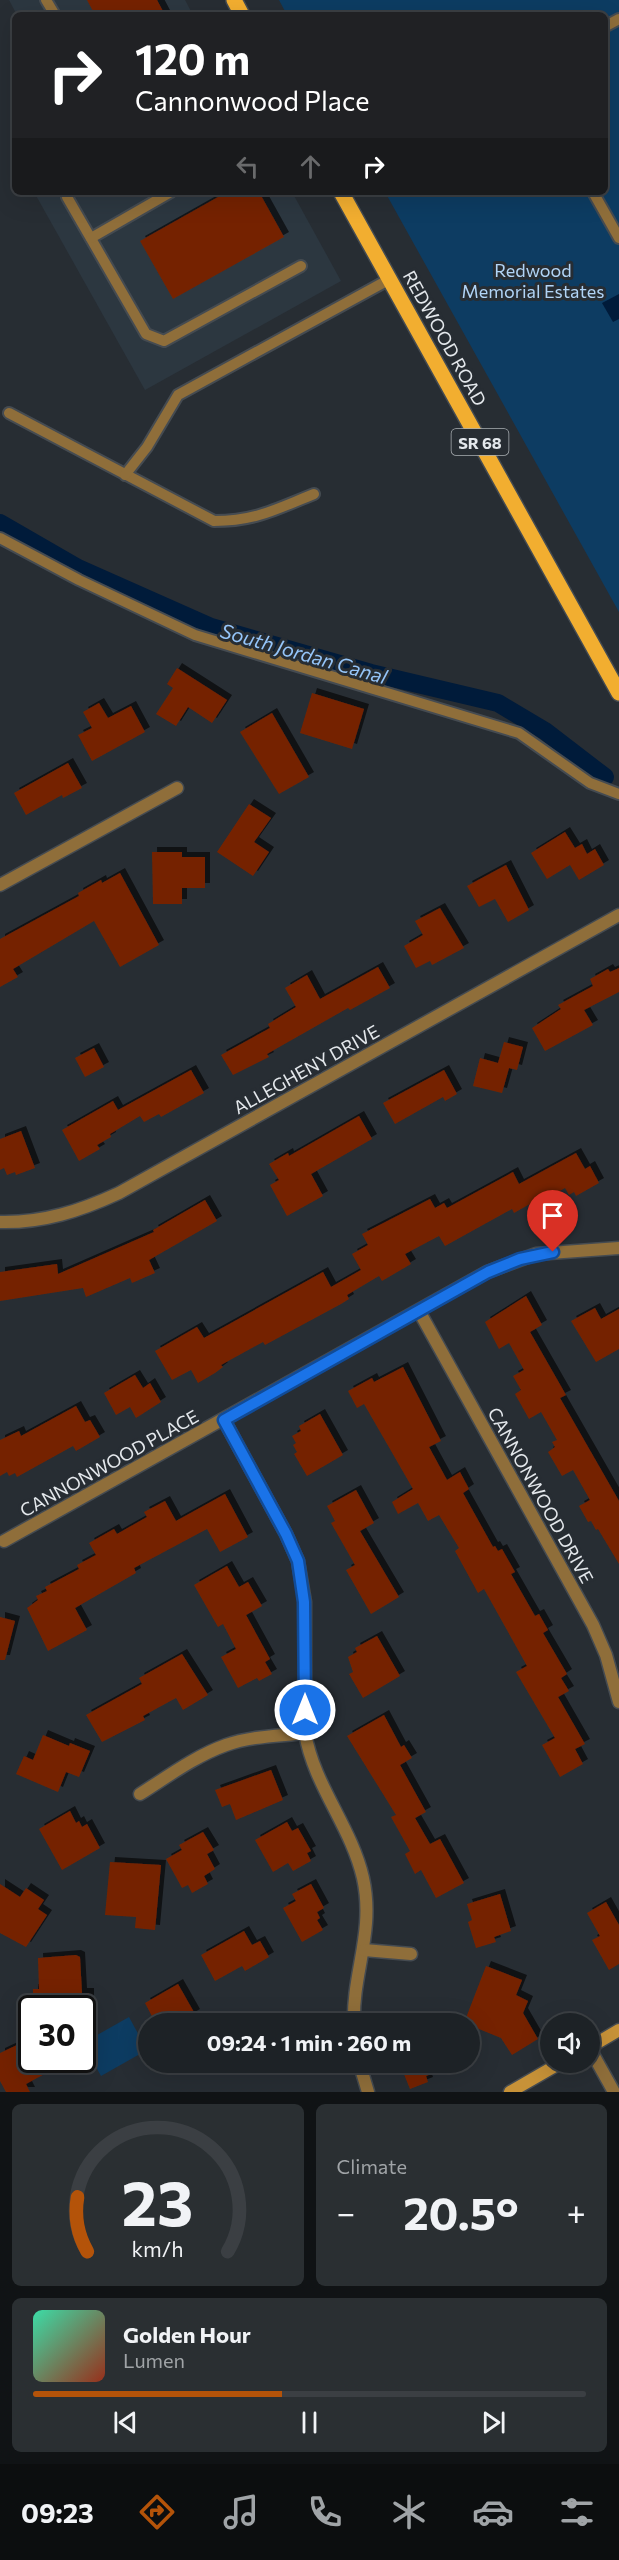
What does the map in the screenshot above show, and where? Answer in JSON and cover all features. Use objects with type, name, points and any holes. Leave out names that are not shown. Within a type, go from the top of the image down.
[{"type":"main road","name":"REDWOOD ROAD","points":[[343,195],[619,693]]},
{"type":"street","points":[[0,885],[177,788]]},
{"type":"street","name":"ALLEGHENY DRIVE","points":[[0,1222],[52,1218],[84,1209],[119,1193],[619,915]]},
{"type":"street","name":"CANNONWOOD PLACE","points":[[4,1541],[488,1272],[520,1259],[553,1252],[619,1248]]},
{"type":"street","name":"CANNONWOOD DRIVE","points":[[419,1311],[597,1633],[606,1654],[619,1702]]},
{"type":"street","points":[[224,1420],[286,1534],[298,1561],[304,1602],[305,1733],[314,1768],[348,1835],[363,1878],[367,1921],[354,2013]]},
{"type":"street","points":[[140,1794],[196,1758],[226,1745],[258,1738],[305,1733]]},
{"type":"street","points":[[364,1950],[411,1954]]},
{"type":"street","points":[[600,2042],[619,2030]]},
{"type":"street","points":[[600,2066],[614,2092]]},
{"type":"street","points":[[363,2073],[369,2092]]},
{"type":"street","points":[[510,2092],[543,2073]]},
{"type":"lane","points":[[68,195],[146,334],[164,341],[301,266]]},
{"type":"lane","points":[[91,238],[166,195]]},
{"type":"lane","points":[[595,195],[618,234]]},
{"type":"lane","points":[[125,475],[147,447],[178,395],[390,279]]},
{"type":"lane","points":[[9,413],[214,521],[241,521],[257,517],[314,494]]},
{"type":"lane","points":[[0,538],[79,580],[195,635],[519,733],[590,783],[619,794]]},
{"type":"shaded area","points":[[9,0],[185,0],[191,12],[15,12]]},
{"type":"shaded area","points":[[36,195],[294,195],[341,281],[145,390]]},
{"type":"shaded area","points":[[619,294],[619,319],[613,322],[602,303]]},
{"type":"green space","name":"Redwood Memorial Estates","points":[[279,0],[619,0],[619,612],[387,195],[608,195],[608,12],[285,12]]},
{"type":"green space","points":[[129,2017],[138,2034],[138,2055],[101,2076],[96,2067],[96,2036]]},
{"type":"building","points":[[87,0],[157,0],[163,12],[93,12]]},
{"type":"building","points":[[222,195],[261,195],[284,237],[173,299],[140,241]]},
{"type":"building","points":[[177,668],[227,700],[212,723],[188,707],[176,726],[156,714],[173,688],[167,684]]},
{"type":"building","points":[[312,693],[364,709],[352,749],[300,733]]},
{"type":"building","points":[[99,703],[108,718],[131,706],[145,732],[92,761],[78,735],[92,728],[83,712]]},
{"type":"building","points":[[272,713],[309,777],[279,794],[240,732]]},
{"type":"building","points":[[68,763],[82,788],[63,798],[62,795],[26,815],[14,793]]},
{"type":"building","points":[[249,804],[271,818],[254,842],[269,852],[253,876],[217,852]]},
{"type":"building","points":[[565,832],[575,848],[582,844],[587,854],[595,849],[604,865],[579,880],[570,865],[547,879],[531,853]]},
{"type":"building","points":[[152,852],[182,852],[182,857],[205,857],[205,888],[182,888],[182,904],[153,904]]},
{"type":"building","points":[[506,865],[529,910],[508,922],[495,899],[479,907],[467,886]]},
{"type":"building","points":[[120,873],[159,945],[120,967],[94,921],[13,969],[18,977],[0,987],[0,939],[79,896],[78,893],[101,880],[102,883]]},
{"type":"building","points":[[440,908],[464,948],[432,965],[430,961],[416,968],[404,946],[423,935],[415,921]]},
{"type":"building","points":[[378,967],[390,988],[350,1010],[348,1008],[267,1054],[269,1057],[233,1075],[221,1055],[270,1028],[268,1024],[296,1007],[285,988],[307,975],[320,999]]},
{"type":"building","points":[[619,968],[619,992],[584,1010],[593,1025],[545,1051],[532,1028],[561,1009],[558,1005],[593,986],[590,979],[608,969],[610,972]]},
{"type":"building","points":[[504,1042],[523,1047],[517,1070],[509,1068],[502,1093],[473,1086],[480,1058],[498,1063]]},
{"type":"building","points":[[94,1048],[104,1067],[85,1077],[75,1058]]},
{"type":"building","points":[[191,1070],[204,1093],[161,1117],[159,1114],[144,1122],[140,1116],[110,1134],[111,1137],[97,1145],[100,1149],[79,1161],[62,1130],[113,1101],[118,1110]]},
{"type":"building","points":[[444,1070],[457,1094],[445,1101],[443,1097],[395,1124],[383,1103]]},
{"type":"building","points":[[359,1116],[372,1139],[311,1174],[323,1196],[287,1216],[270,1185],[279,1180],[269,1164],[288,1153],[289,1156]]},
{"type":"building","points":[[21,1131],[35,1168],[16,1175],[15,1172],[7,1175],[4,1168],[0,1170],[0,1139]]},
{"type":"building","points":[[576,1153],[585,1169],[590,1166],[599,1183],[576,1196],[574,1192],[569,1195],[565,1188],[555,1194],[553,1191],[514,1213],[512,1209],[445,1246],[439,1236],[405,1254],[411,1264],[382,1281],[379,1276],[347,1295],[349,1299],[341,1304],[265,1345],[263,1342],[221,1365],[223,1367],[198,1383],[191,1370],[172,1380],[155,1351],[197,1327],[204,1338],[323,1272],[331,1287],[361,1270],[352,1254],[368,1245],[362,1234],[430,1199],[435,1208],[444,1203],[447,1208],[513,1172],[519,1184]]},
{"type":"building","points":[[205,1200],[217,1221],[149,1260],[155,1273],[132,1283],[130,1278],[86,1297],[83,1288],[0,1301],[0,1272],[57,1264],[58,1274],[154,1232],[153,1230]]},
{"type":"building","points":[[526,1296],[542,1325],[530,1332],[566,1395],[560,1398],[619,1501],[619,1564],[598,1529],[596,1530],[591,1521],[588,1522],[579,1506],[590,1500],[573,1470],[562,1476],[548,1452],[555,1447],[552,1442],[557,1440],[541,1412],[529,1419],[515,1394],[521,1390],[513,1376],[524,1370],[509,1343],[499,1349],[485,1322]]},
{"type":"building","points":[[595,1308],[601,1319],[619,1309],[619,1349],[596,1362],[571,1321]]},
{"type":"building","points":[[403,1367],[441,1441],[429,1447],[447,1480],[460,1472],[469,1489],[463,1493],[493,1547],[495,1546],[498,1551],[502,1549],[515,1572],[511,1574],[535,1616],[539,1614],[548,1630],[543,1633],[567,1674],[561,1678],[569,1691],[558,1697],[585,1744],[575,1749],[583,1764],[560,1777],[542,1745],[555,1738],[516,1672],[527,1666],[484,1589],[478,1593],[455,1551],[459,1548],[439,1515],[428,1521],[418,1503],[398,1514],[392,1502],[413,1489],[364,1404],[357,1408],[348,1391],[372,1378],[374,1382]]},
{"type":"building","points":[[135,1375],[143,1388],[150,1383],[161,1402],[136,1418],[130,1407],[116,1415],[104,1393]]},
{"type":"building","points":[[76,1406],[85,1422],[90,1420],[100,1437],[76,1451],[73,1446],[17,1477],[15,1473],[9,1476],[7,1472],[0,1476],[0,1440],[19,1431],[21,1436]]},
{"type":"building","points":[[320,1414],[343,1455],[307,1476],[294,1454],[297,1452],[293,1445],[296,1443],[292,1436],[301,1431],[299,1426]]},
{"type":"building","points":[[356,1490],[374,1523],[360,1531],[399,1597],[371,1614],[346,1570],[355,1565],[331,1523],[335,1521],[327,1506]]},
{"type":"building","points":[[225,1494],[248,1537],[220,1552],[207,1529],[134,1568],[136,1573],[75,1608],[87,1630],[48,1651],[27,1608],[38,1600],[36,1596],[47,1591],[45,1587],[79,1569],[77,1565],[96,1555],[89,1543],[114,1529],[117,1534],[147,1517],[144,1512],[165,1501],[176,1521]]},
{"type":"building","points":[[227,1566],[239,1587],[248,1582],[262,1606],[246,1615],[270,1659],[265,1662],[272,1674],[259,1681],[257,1678],[238,1688],[221,1657],[236,1649],[223,1624],[218,1627],[194,1585]]},
{"type":"building","points":[[0,1617],[15,1621],[5,1660],[0,1660]]},
{"type":"building","points":[[377,1636],[400,1676],[363,1698],[349,1674],[353,1672],[348,1657],[357,1652],[355,1648]]},
{"type":"building","points":[[182,1654],[208,1695],[183,1710],[176,1698],[143,1716],[145,1720],[102,1742],[86,1715],[142,1684],[139,1678]]},
{"type":"building","points":[[384,1715],[401,1747],[404,1745],[412,1758],[400,1765],[426,1812],[415,1818],[430,1844],[440,1839],[464,1883],[436,1898],[421,1870],[415,1874],[405,1854],[410,1851],[391,1817],[396,1815],[347,1736]]},
{"type":"building","points":[[43,1735],[69,1746],[70,1743],[90,1751],[79,1777],[66,1772],[58,1792],[16,1774],[24,1756],[33,1760]]},
{"type":"building","points":[[271,1770],[283,1800],[236,1820],[230,1804],[222,1807],[215,1790]]},
{"type":"building","points":[[70,1811],[76,1823],[79,1821],[82,1827],[87,1824],[100,1848],[62,1870],[39,1829]]},
{"type":"building","points":[[287,1822],[292,1831],[298,1828],[311,1851],[307,1853],[311,1861],[293,1871],[288,1863],[273,1872],[255,1840]]},
{"type":"building","points":[[203,1832],[214,1850],[207,1854],[215,1869],[204,1876],[208,1884],[192,1893],[188,1885],[182,1888],[166,1859],[182,1850],[179,1845]]},
{"type":"building","points":[[110,1862],[161,1865],[155,1930],[135,1928],[136,1917],[105,1915]]},
{"type":"building","points":[[0,1884],[20,1897],[26,1888],[44,1900],[38,1909],[47,1915],[26,1947],[0,1933]]},
{"type":"building","points":[[311,1884],[324,1908],[317,1912],[320,1918],[317,1920],[323,1930],[302,1942],[283,1908],[296,1901],[292,1894]]},
{"type":"building","points":[[500,1894],[511,1931],[494,1937],[496,1942],[476,1948],[468,1922],[472,1920],[467,1904]]},
{"type":"building","points":[[606,1902],[619,1925],[619,1964],[609,1970],[592,1940],[600,1936],[587,1913]]},
{"type":"building","points":[[244,1931],[252,1945],[260,1941],[269,1957],[245,1971],[242,1966],[215,1981],[201,1955]]},
{"type":"building","points":[[76,1955],[80,1957],[82,1993],[89,1993],[89,1995],[33,1995],[33,1989],[39,1989],[38,1958]]},
{"type":"building","points":[[486,1966],[522,1980],[516,1995],[528,2001],[523,2013],[538,2039],[512,2055],[501,2038],[480,2029],[480,2013],[468,2013]]},
{"type":"building","points":[[178,1984],[194,2013],[150,2013],[145,2003]]},
{"type":"building","points":[[18,2045],[18,2073],[46,2073],[26,2084],[30,2092],[6,2092],[0,2081],[0,2053]]},
{"type":"building","points":[[403,2073],[434,2073],[426,2076],[428,2082],[410,2089]]},
{"type":"waterway","name":"South Jordan Canal","points":[[0,523],[78,568],[211,627],[371,673],[498,703],[545,731],[605,777]]},
{"type":"route","points":[[305,1710],[304,1602],[298,1561],[294,1548],[224,1420],[488,1272],[536,1254],[553,1252]]}]
